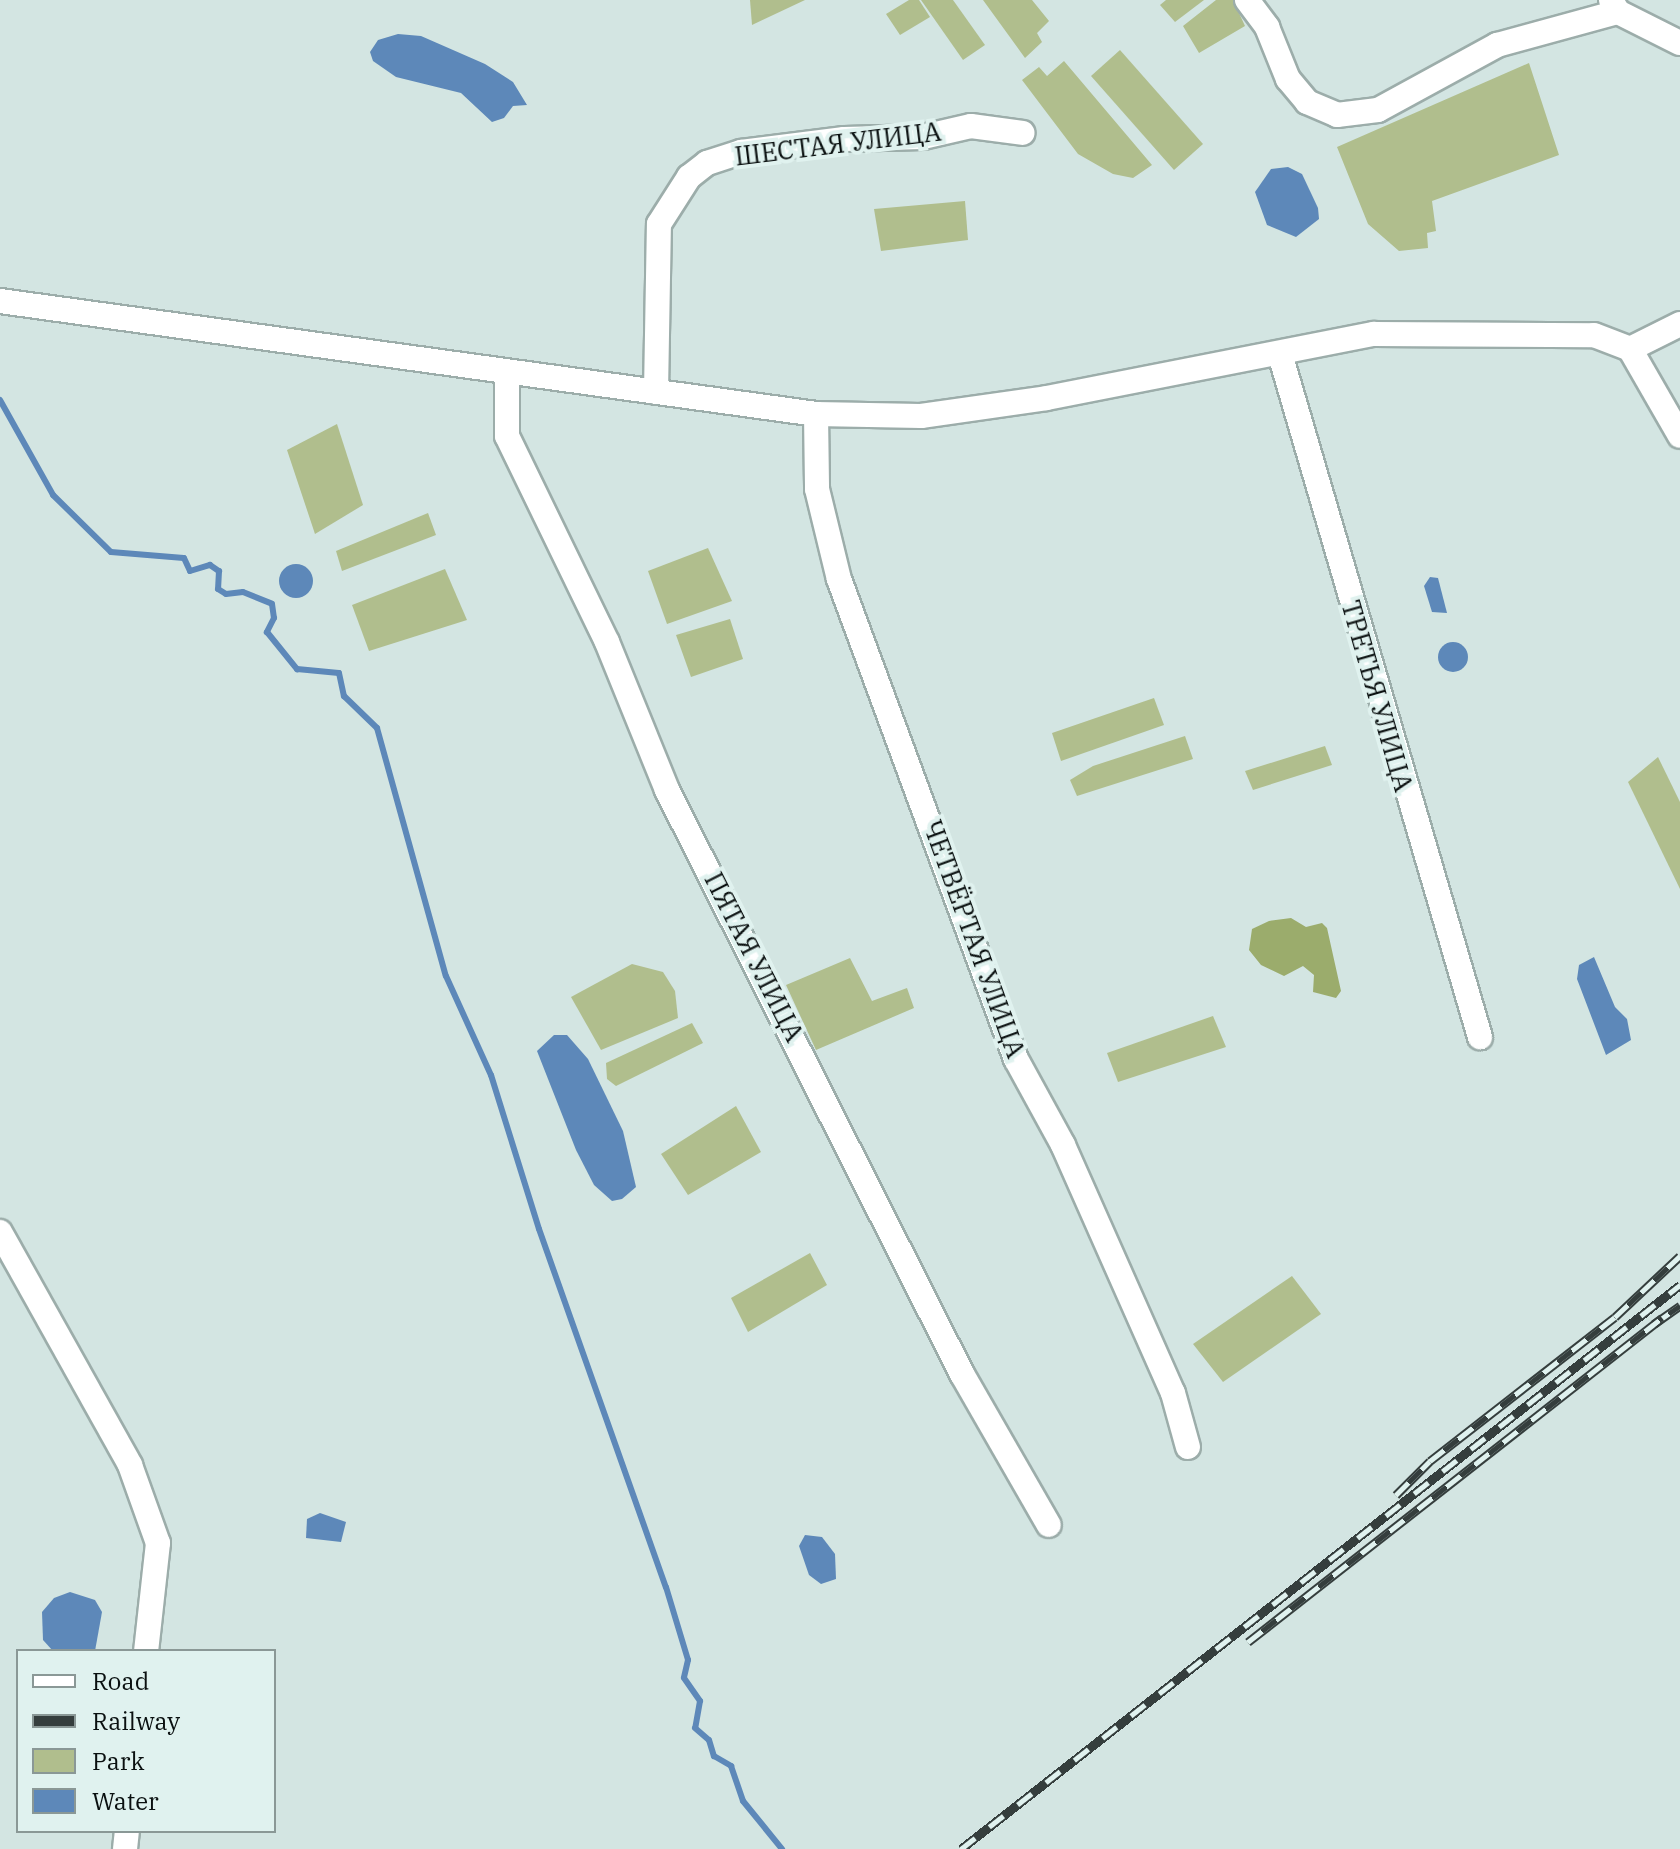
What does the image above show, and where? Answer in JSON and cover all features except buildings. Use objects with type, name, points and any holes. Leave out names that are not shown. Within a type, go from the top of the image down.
[{"type":"street","points":[[1247,0],[1267,27],[1288,79],[1307,102],[1337,115],[1378,110],[1497,45],[1614,6],[1680,43]]},
{"type":"street","name":"ШЕСТАЯ УЛИЦА","points":[[656,392],[659,224],[689,177],[707,163],[741,152],[844,139],[923,137],[971,126],[1023,133]]},
{"type":"street","points":[[0,301],[816,414],[921,416],[1280,354],[1374,334],[1594,335],[1630,349],[1680,436]]},
{"type":"street","points":[[1630,349],[1680,324]]},
{"type":"street","name":"ТРЕТЬЯ УЛИЦА","points":[[1280,354],[1367,665],[1480,1037]]},
{"type":"street","name":"ПЯТАЯ УЛИЦА","points":[[507,373],[507,436],[607,642],[667,790],[962,1374],[1049,1525]]},
{"type":"street","name":"ЧЕТВЁРТАЯ УЛИЦА","points":[[816,414],[817,489],[839,579],[1016,1059],[1070,1159],[1173,1393],[1188,1447]]},
{"type":"street","points":[[0,1232],[130,1465],[140,1491],[158,1543],[146,1649]]},
{"type":"green space","points":[[750,0],[805,0],[752,25]]},
{"type":"green space","points":[[909,0],[919,0],[930,17],[900,35],[886,14]]},
{"type":"green space","points":[[921,0],[953,0],[985,45],[963,60]]},
{"type":"green space","points":[[983,0],[1032,0],[1049,21],[1037,33],[1042,42],[1025,58]]},
{"type":"green space","points":[[1166,0],[1204,0],[1175,22],[1160,5]]},
{"type":"green space","points":[[1216,0],[1238,0],[1244,8],[1239,13],[1245,26],[1199,53],[1183,26]]},
{"type":"green space","points":[[1120,50],[1203,144],[1174,170],[1091,76]]},
{"type":"green space","points":[[1064,61],[1152,165],[1133,178],[1113,174],[1078,154],[1022,80],[1039,67],[1047,76]]},
{"type":"green space","points":[[1529,63],[1559,155],[1432,201],[1436,231],[1427,233],[1428,248],[1399,251],[1368,224],[1337,147]]},
{"type":"green space","points":[[965,201],[968,240],[881,251],[874,209]]},
{"type":"green space","points":[[337,424],[363,505],[315,534],[287,450]]},
{"type":"green space","points":[[428,513],[436,535],[342,571],[336,551]]},
{"type":"green space","points":[[708,548],[732,601],[667,624],[648,571]]},
{"type":"green space","points":[[445,569],[467,620],[369,651],[352,605]]},
{"type":"green space","points":[[730,619],[743,659],[691,677],[676,635]]},
{"type":"green space","points":[[1154,698],[1164,725],[1061,761],[1052,733]]},
{"type":"green space","points":[[1185,736],[1193,759],[1077,796],[1070,780],[1093,766]]},
{"type":"green space","points":[[1325,746],[1332,765],[1253,790],[1245,771]]},
{"type":"green space","points":[[1658,757],[1680,802],[1680,889],[1628,782]]},
{"type":"green space","points":[[1291,918],[1306,927],[1322,923],[1327,928],[1341,991],[1336,998],[1313,992],[1314,975],[1303,966],[1284,976],[1261,965],[1249,950],[1252,929],[1269,921]]},
{"type":"green space","points":[[850,958],[872,1001],[907,988],[914,1008],[816,1050],[786,985]]},
{"type":"green space","points":[[632,964],[663,972],[675,991],[678,1018],[601,1050],[571,997]]},
{"type":"green space","points":[[1213,1016],[1226,1047],[1118,1082],[1107,1053]]},
{"type":"green space","points":[[692,1023],[703,1043],[616,1086],[607,1079],[606,1063]]},
{"type":"green space","points":[[736,1106],[761,1152],[688,1195],[661,1154]]},
{"type":"green space","points":[[810,1253],[827,1285],[748,1332],[731,1298]]},
{"type":"green space","points":[[1292,1276],[1321,1314],[1223,1382],[1193,1344]]},
{"type":"water","points":[[398,34],[421,36],[485,64],[513,82],[527,105],[513,106],[504,118],[492,122],[461,93],[396,77],[373,61],[370,52],[378,40]]},
{"type":"water","points":[[1288,167],[1302,174],[1318,208],[1319,219],[1296,237],[1267,225],[1255,192],[1271,169]]},
{"type":"water","points":[[296,564],[308,569],[313,581],[308,593],[296,598],[284,593],[279,581],[284,569]]},
{"type":"water","points":[[1430,577],[1438,578],[1447,613],[1432,612],[1424,586]]},
{"type":"water","points":[[1453,642],[1459,643],[1467,651],[1467,663],[1459,671],[1453,672],[1447,671],[1439,663],[1438,657],[1439,651],[1447,643]]},
{"type":"water","points":[[1594,957],[1615,1007],[1627,1019],[1631,1040],[1606,1055],[1577,979],[1579,965]]},
{"type":"water","points":[[554,1035],[567,1035],[588,1059],[623,1131],[636,1187],[622,1199],[612,1201],[594,1185],[576,1150],[537,1051]]},
{"type":"water","points":[[320,1513],[346,1522],[341,1542],[306,1538],[307,1519]]},
{"type":"water","points":[[805,1535],[822,1537],[835,1554],[836,1579],[821,1584],[809,1575],[799,1546]]},
{"type":"water","points":[[70,1592],[95,1600],[102,1612],[95,1649],[51,1649],[43,1640],[42,1612],[54,1598]]},
{"type":"waterway","points":[[0,400],[53,495],[111,552],[184,558],[190,571],[210,565],[219,571],[218,589],[226,594],[243,592],[272,604],[274,618],[267,632],[297,669],[339,673],[344,696],[377,728],[446,976],[491,1075],[539,1229],[666,1587],[688,1660],[684,1678],[700,1701],[695,1728],[709,1740],[714,1756],[731,1766],[743,1801],[782,1849]]},
{"type":"railway","points":[[1396,1495],[1430,1461],[1615,1317],[1680,1256]]},
{"type":"railway","points":[[961,1849],[1680,1285]]},
{"type":"railway","points":[[1654,1324],[1680,1306]]},
{"type":"railway","points":[[1248,1642],[1662,1318]]}]
